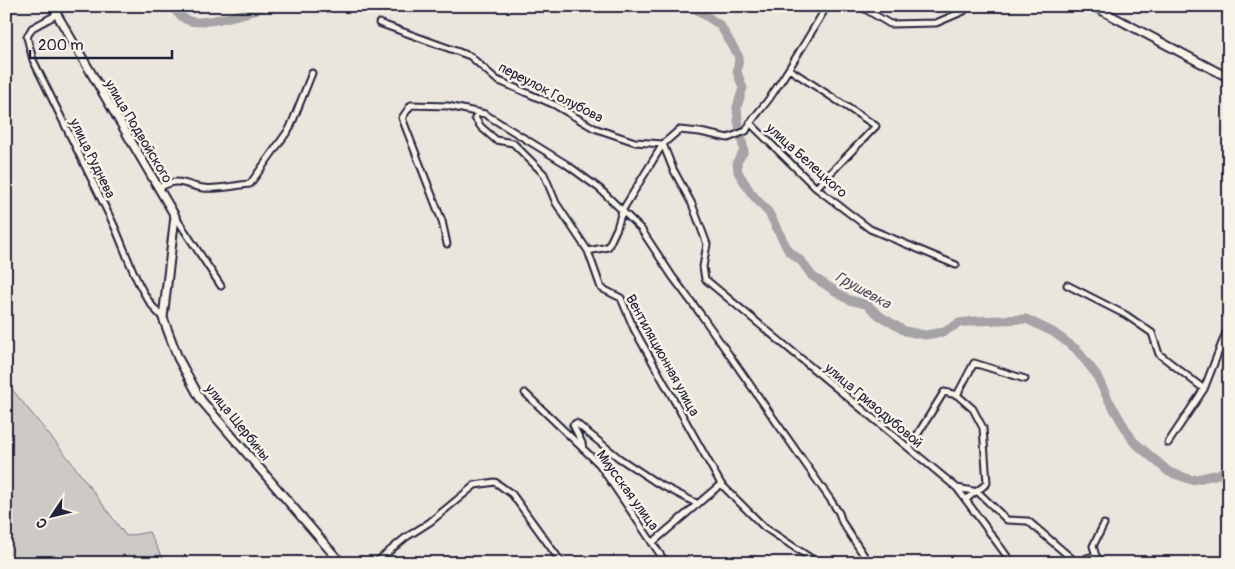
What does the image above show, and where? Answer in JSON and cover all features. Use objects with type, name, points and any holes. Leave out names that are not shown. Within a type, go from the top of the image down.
[{"type":"street","name":"улица Подвойского","points":[[52,6],[174,216]]},
{"type":"street","points":[[588,251],[608,246],[617,228],[622,211],[663,144],[679,130],[728,138],[746,131],[789,69],[827,6]]},
{"type":"street","points":[[860,6],[890,24],[936,23],[964,11],[968,6]]},
{"type":"street","points":[[1093,6],[1229,78]]},
{"type":"street","name":"улица Руднева","points":[[56,15],[32,28],[27,38],[33,60],[113,223],[140,287],[151,306],[163,318]]},
{"type":"street","name":"переулок Голубова","points":[[378,23],[470,56],[498,80],[555,105],[594,128],[635,142],[663,144]]},
{"type":"street","points":[[789,69],[876,126],[816,188]]},
{"type":"street","points":[[158,188],[170,181],[182,181],[204,189],[250,184],[290,128],[312,73]]},
{"type":"street","points":[[447,244],[442,221],[402,118],[411,105],[448,106],[485,114],[566,164],[600,189],[641,229],[672,276],[830,499],[839,513],[842,522],[869,563]]},
{"type":"street","name":"Вентиляционная улица","points":[[478,112],[475,118],[481,127],[496,140],[513,143],[544,174],[556,203],[588,251],[601,288],[621,298],[634,329],[721,484],[764,527],[818,563]]},
{"type":"street","name":"улица Белецкого","points":[[750,124],[816,188],[870,229],[956,265]]},
{"type":"street","name":"улица Гризодубовой","points":[[663,144],[673,169],[692,204],[708,244],[703,267],[705,280],[957,488],[1012,563]]},
{"type":"street","points":[[174,216],[221,286]]},
{"type":"street","name":"улица Щербины","points":[[174,216],[163,318],[178,358],[201,400],[341,563]]},
{"type":"street","points":[[1068,284],[1126,314],[1152,333],[1159,354],[1204,389]]},
{"type":"street","points":[[1168,443],[1204,389],[1229,325]]},
{"type":"street","points":[[957,396],[974,364],[1025,379]]},
{"type":"street","points":[[908,448],[944,392],[957,396],[972,409],[983,428],[987,483],[966,500]]},
{"type":"street","name":"Миусская улица","points":[[525,393],[598,464],[666,563]]},
{"type":"street","points":[[583,449],[573,425],[576,423],[619,458],[657,483],[698,504]]},
{"type":"street","points":[[375,563],[475,485],[495,482],[512,494],[562,563]]},
{"type":"street","points":[[652,543],[721,484]]},
{"type":"street","points":[[957,488],[978,492],[1007,520],[1028,520],[1077,563]]},
{"type":"street","points":[[1103,563],[1096,556],[1093,546],[1104,524]]},
{"type":"street","points":[[1082,563],[1086,558],[1096,556]]},
{"type":"shaded area","points":[[6,382],[69,459],[126,536],[149,532],[165,563],[6,563]]},
{"type":"waterway","name":"Грушевка","points":[[172,6],[185,19],[196,22],[227,18],[264,6]]},
{"type":"waterway","name":"Грушевка","points":[[653,6],[654,8],[667,6]]},
{"type":"waterway","name":"Грушевка","points":[[691,6],[720,25],[739,57],[737,72],[743,88],[737,107],[744,151],[737,162],[738,172],[751,193],[769,213],[788,250],[802,262],[812,276],[849,300],[866,304],[880,316],[905,331],[925,335],[944,332],[959,323],[1026,319],[1053,332],[1076,349],[1096,374],[1108,399],[1133,441],[1169,472],[1192,480],[1219,474],[1229,466]]}]
